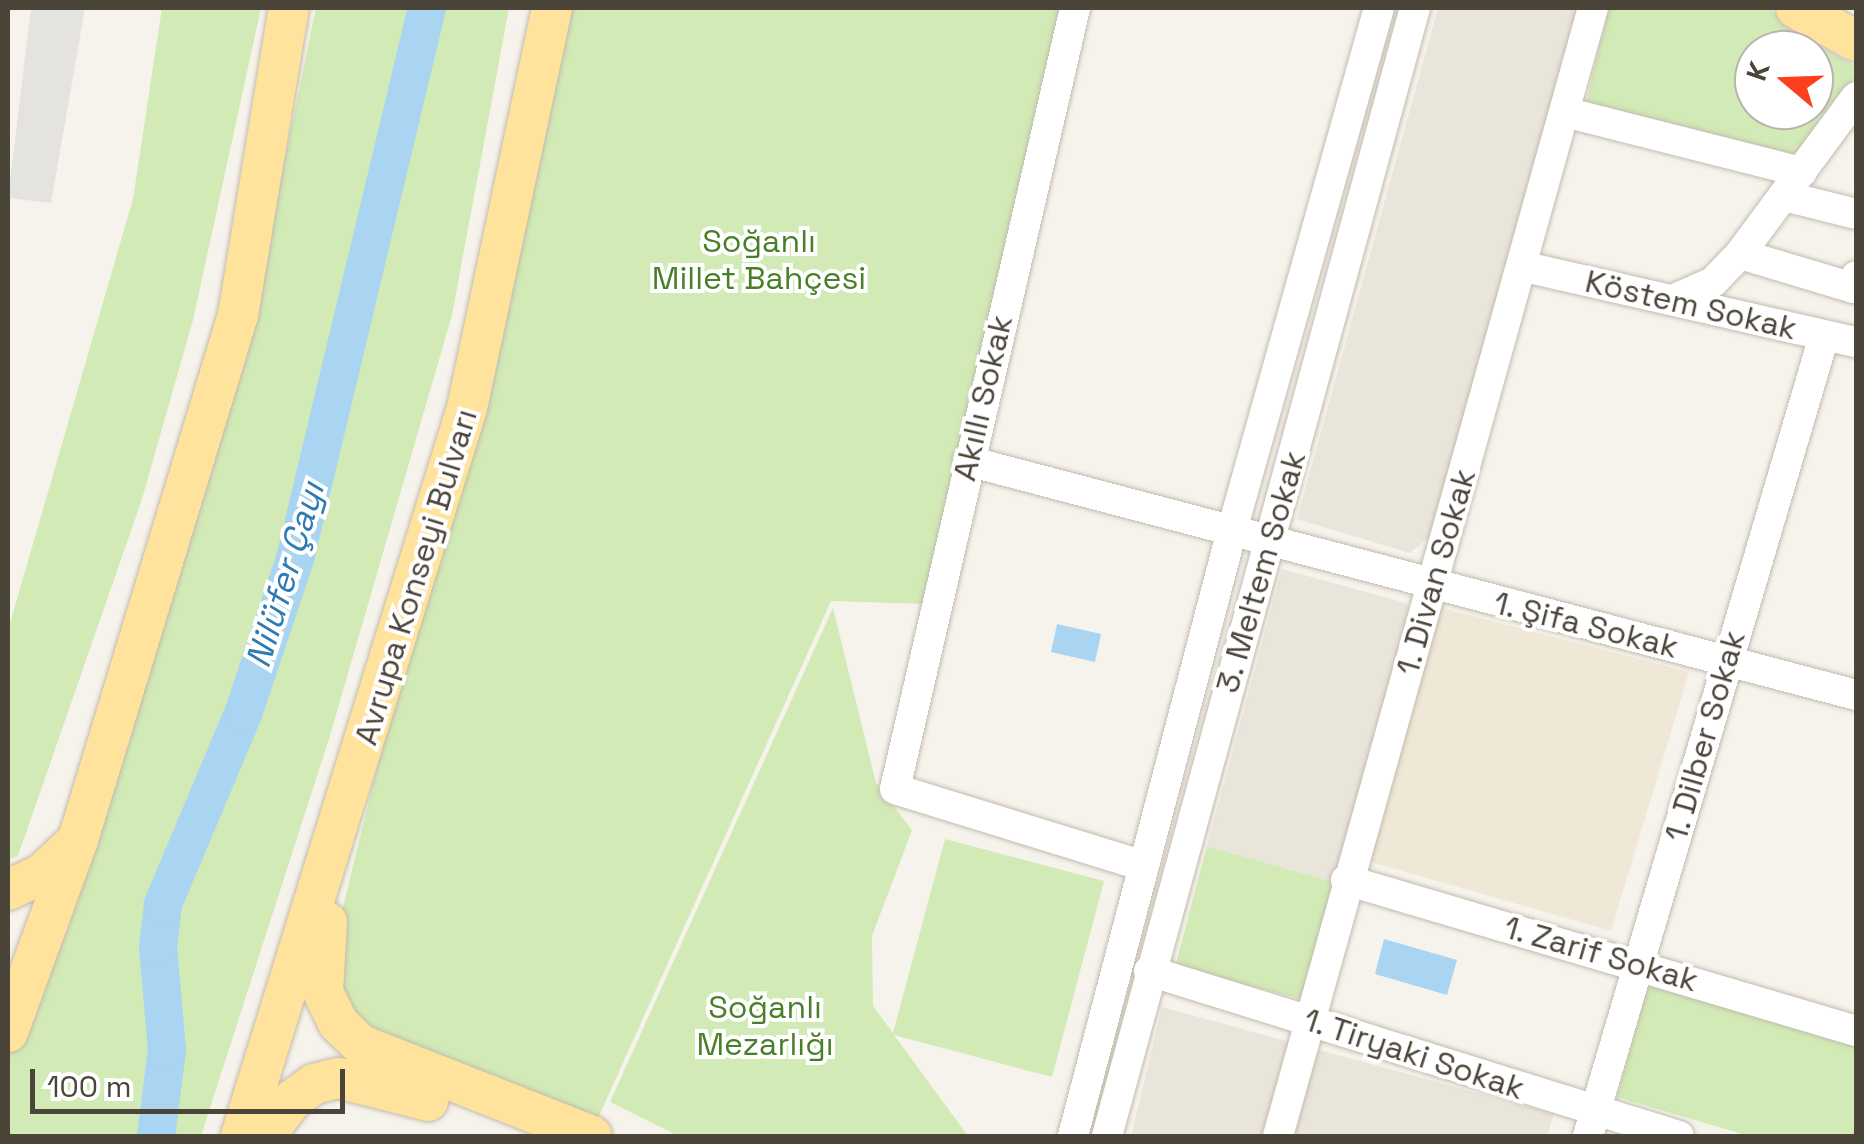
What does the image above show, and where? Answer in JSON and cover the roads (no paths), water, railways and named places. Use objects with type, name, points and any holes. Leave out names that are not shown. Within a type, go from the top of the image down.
[{"type":"main road","points":[[14,1018],[78,840],[238,314],[289,8]]},
{"type":"main road","points":[[275,104],[298,8]]},
{"type":"main road","points":[[521,160],[534,8]]},
{"type":"main road","name":"Avrupa Konseyi Bulvarı","points":[[241,1136],[467,408],[552,8]]},
{"type":"main road","points":[[1796,8],[1856,41]]},
{"type":"main road","points":[[368,736],[333,884],[321,954],[323,992],[338,1023],[361,1045],[516,1127]]},
{"type":"main road","points":[[8,890],[42,874],[78,840]]},
{"type":"main road","points":[[8,950],[14,1018]]},
{"type":"main road","points":[[264,1136],[292,1100],[314,1084],[338,1078],[380,1084],[516,1127],[584,1135]]},
{"type":"street","name":"Akıllı Sokak","points":[[1075,8],[895,789],[1141,866]]},
{"type":"street","name":"3. Meltem Sokak","points":[[1073,1136],[1231,534],[1379,8]]},
{"type":"street","name":"3. Meltem Sokak","points":[[1107,1136],[1415,8]]},
{"type":"street","name":"1. Divan Sokak","points":[[1278,1136],[1346,880],[1525,267],[1593,8]]},
{"type":"street","points":[[1678,298],[1713,282],[1740,254],[1856,97]]},
{"type":"street","points":[[1568,113],[1793,184],[1856,214]]},
{"type":"street","points":[[1740,254],[1855,284]]},
{"type":"street","name":"Köstem Sokak","points":[[1525,267],[1678,298],[1856,342]]},
{"type":"street","name":"1. Dilber Sokak","points":[[1592,1124],[1824,336]]},
{"type":"street","name":"1. Şifa Sokak","points":[[968,461],[1269,545],[1856,695]]},
{"type":"street","name":"1. Zarif Sokak","points":[[1346,880],[1856,1031]]},
{"type":"street","name":"1. Tiryaki Sokak","points":[[1149,971],[1310,1020],[1592,1124],[1679,1136]]},
{"type":"water","points":[[1057,624],[1101,634],[1095,662],[1051,652]]},
{"type":"water","points":[[1384,939],[1457,960],[1447,995],[1375,974]]},
{"type":"waterway","name":"Nilüfer Çayı","points":[[156,1136],[167,1050],[158,947],[163,904],[243,714],[295,559],[427,8]]},
{"type":"park label","name":"Soğanlı Millet Bahçesi","points":[[759,260]]},
{"type":"park label","name":"Soğanlı Mezarlığı","points":[[765,1026]]}]
